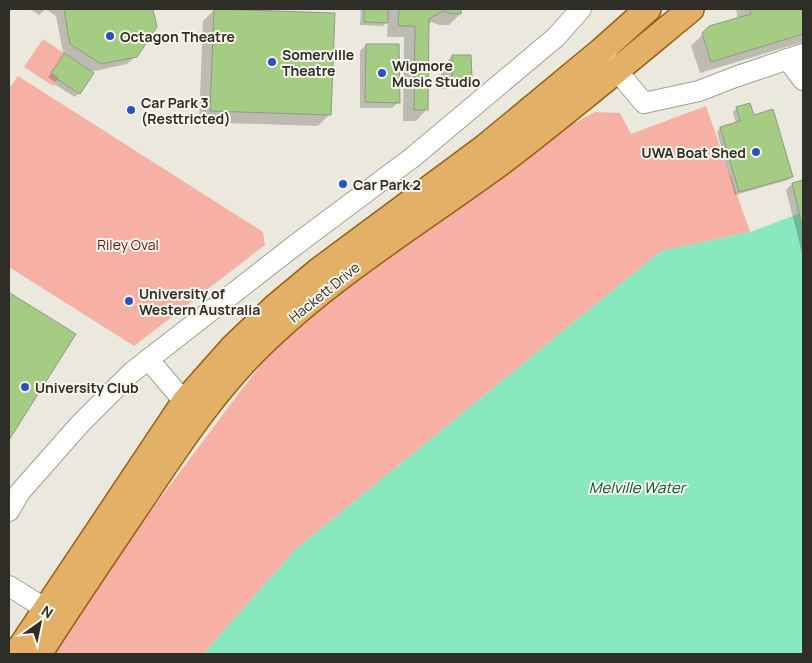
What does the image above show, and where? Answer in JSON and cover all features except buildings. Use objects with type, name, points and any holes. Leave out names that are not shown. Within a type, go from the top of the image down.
[{"type":"main road","name":"Hackett Drive","points":[[16,654],[46,609],[191,409],[232,348],[276,306],[326,266],[485,147],[601,51],[648,9]]},
{"type":"main road","name":"Hackett Drive","points":[[39,654],[76,598],[191,409],[288,320],[373,252],[498,164],[691,9]]},
{"type":"lane","points":[[9,511],[20,492],[80,424],[131,373],[294,246],[413,157],[556,37],[581,9]]},
{"type":"lane","points":[[601,51],[644,103],[699,91],[795,57],[803,80]]},
{"type":"lane","points":[[148,359],[191,409]]},
{"type":"lane","points":[[9,586],[46,609],[76,598]]},
{"type":"green space","points":[[43,39],[64,53],[51,73],[58,78],[53,86],[24,67]]},
{"type":"green space","name":"Riley Oval","points":[[18,76],[263,232],[265,245],[134,346],[9,267],[9,89]]},
{"type":"green space","points":[[706,106],[750,232],[661,251],[296,549],[203,654],[50,654],[76,611],[282,337],[344,286],[563,129],[595,112],[620,113],[631,134]]},
{"type":"water","name":"Melville Water","points":[[803,212],[803,654],[203,654],[296,549],[661,251],[750,232]]},
{"type":"place","name":"Octagon Theatre","points":[[110,36]]},
{"type":"place","name":"Somerville Theatre","points":[[272,62]]},
{"type":"place","name":"Wigmore Music Studio","points":[[382,73]]},
{"type":"place","name":"Car Park 3 (Resttricted)","points":[[131,110]]},
{"type":"place","name":"UWA Boat Shed","points":[[756,152]]},
{"type":"place","name":"Car Park 2","points":[[343,184]]},
{"type":"place","name":"University of Western Australia","points":[[129,301]]},
{"type":"place","name":"University Club","points":[[25,387]]}]
